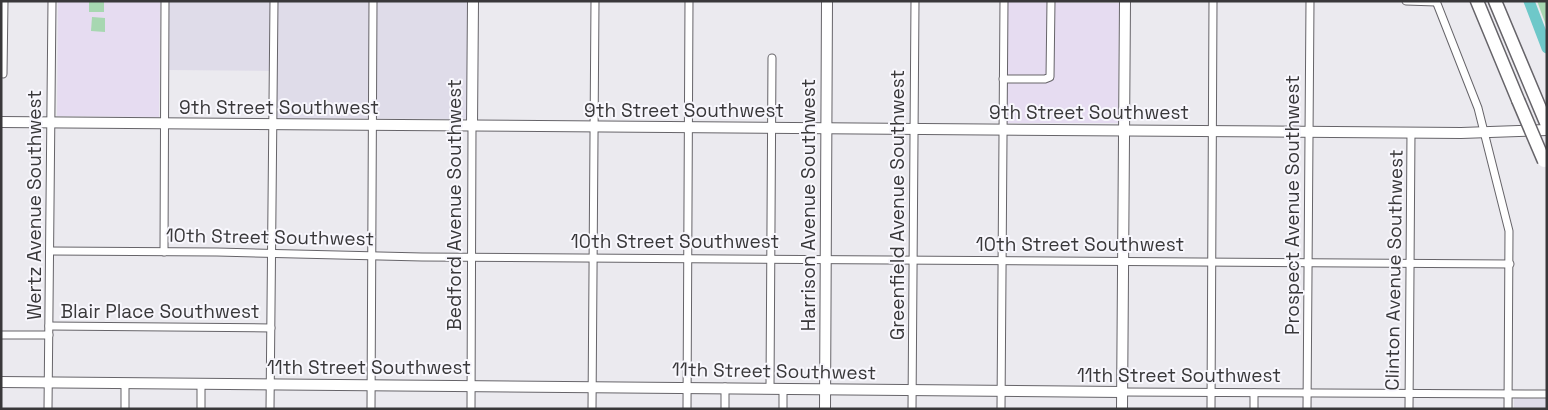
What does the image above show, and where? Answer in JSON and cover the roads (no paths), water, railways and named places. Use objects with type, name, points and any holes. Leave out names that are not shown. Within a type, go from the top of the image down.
[{"type":"highway","points":[[1477,1],[1545,165]]},
{"type":"highway","points":[[1495,1],[1547,125]]},
{"type":"street","points":[[3,74],[4,1]]},
{"type":"street","name":"Wertz Avenue Southwest","points":[[48,409],[52,1]]},
{"type":"street","points":[[164,252],[165,1]]},
{"type":"street","points":[[270,409],[274,1]]},
{"type":"street","points":[[371,409],[373,1]]},
{"type":"street","name":"Bedford Avenue Southwest","points":[[471,409],[473,1]]},
{"type":"street","points":[[592,409],[595,1]]},
{"type":"street","points":[[686,409],[689,1]]},
{"type":"street","name":"Harrison Avenue Southwest","points":[[825,409],[827,1]]},
{"type":"street","name":"Greenfield Avenue Southwest","points":[[912,409],[915,1]]},
{"type":"street","points":[[1000,409],[1004,1]]},
{"type":"street","points":[[1003,79],[1045,79],[1050,77],[1051,1]]},
{"type":"street","points":[[1122,409],[1125,1]]},
{"type":"street","points":[[1211,409],[1214,1]]},
{"type":"street","name":"Prospect Avenue Southwest","points":[[1307,409],[1310,1]]},
{"type":"street","points":[[1406,1],[1436,2],[1478,108],[1508,221],[1510,240],[1508,409]]},
{"type":"street","points":[[770,388],[772,58]]},
{"type":"street","name":"9th Street Southwest","points":[[1,122],[1484,133],[1547,130]]},
{"type":"street","name":"Clinton Avenue Southwest","points":[[1408,409],[1411,132]]},
{"type":"street","name":"10th Street Southwest","points":[[50,251],[371,256],[1510,264]]},
{"type":"street","name":"Blair Place Southwest","points":[[49,326],[271,328]]},
{"type":"street","name":"Blair Place Southwest","points":[[1,334],[49,335]]},
{"type":"street","name":"11th Street Southwest","points":[[1,382],[1547,394]]},
{"type":"street","points":[[125,383],[125,409]]},
{"type":"street","points":[[201,384],[201,409]]},
{"type":"street","points":[[725,387],[725,409]]},
{"type":"street","points":[[783,388],[783,409]]},
{"type":"street","points":[[1254,393],[1254,409]]},
{"type":"waterway","points":[[1529,1],[1547,48]]}]
